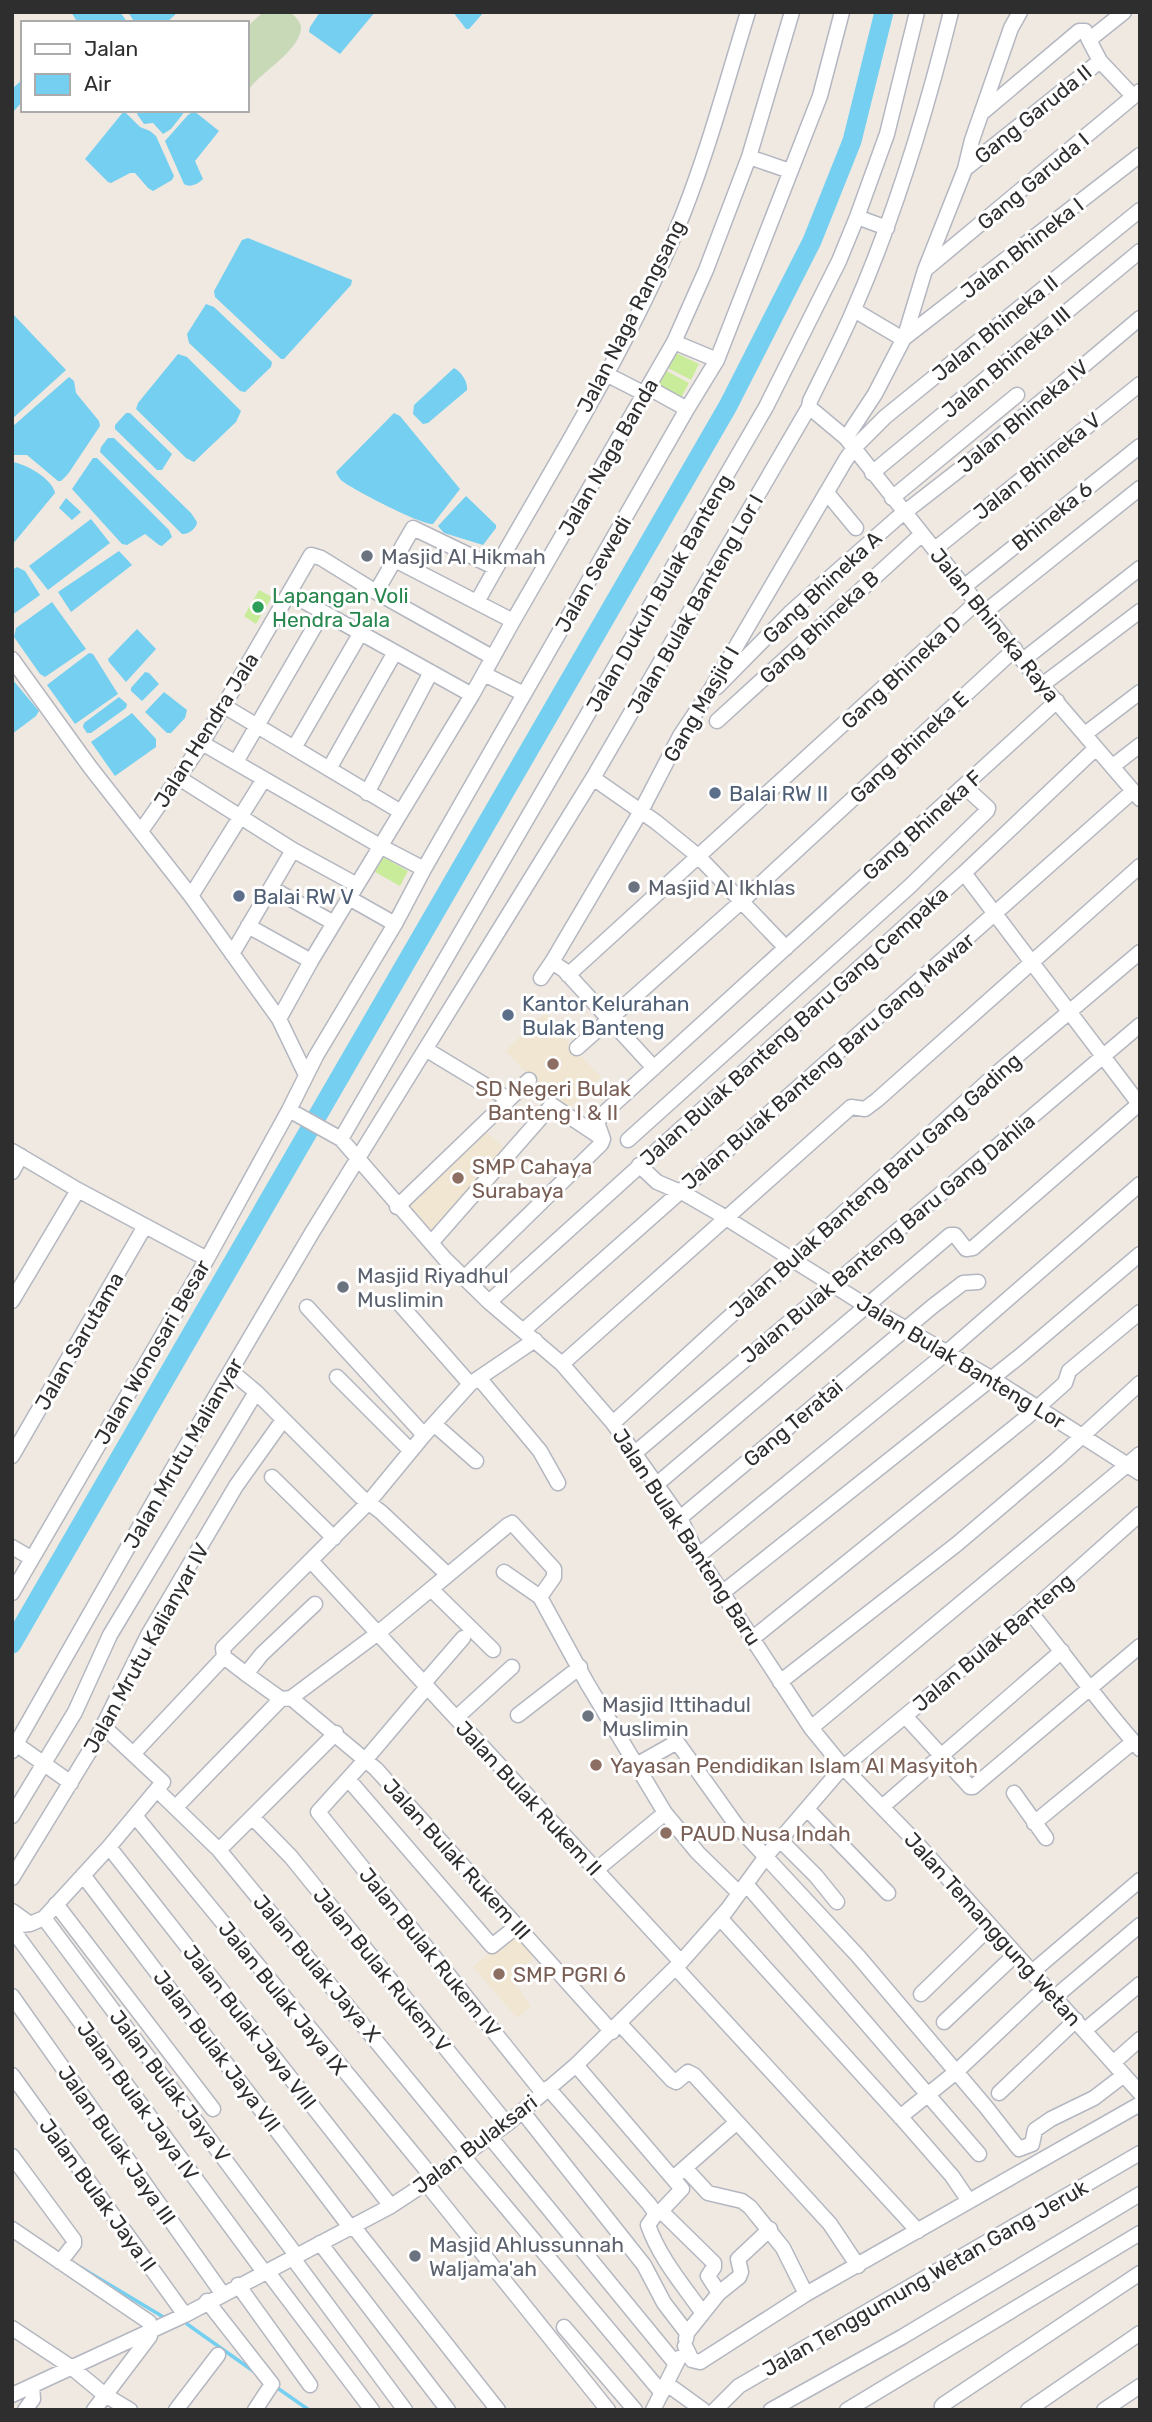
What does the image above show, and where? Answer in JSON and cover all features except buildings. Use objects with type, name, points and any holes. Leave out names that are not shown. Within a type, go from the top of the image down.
[{"type":"street","name":"Jalan Naga Rangsang","points":[[477,603],[636,316],[682,215],[704,156],[748,12]]},
{"type":"street","name":"Jalan Naga Banda","points":[[279,1019],[311,961],[472,695],[674,342],[748,157],[792,12]]},
{"type":"street","name":"Jalan Sewedi","points":[[289,1110],[306,1075],[717,360],[820,96],[842,12]]},
{"type":"street","name":"Jalan Dukuh Bulak Banteng","points":[[338,1137],[766,407],[839,261],[857,217],[887,134],[917,12]]},
{"type":"street","name":"Jalan Bulak Banteng Lor I","points":[[358,1158],[593,778],[809,407],[854,310],[887,228],[929,102],[951,12]]},
{"type":"street","points":[[965,169],[982,113],[1020,12]]},
{"type":"street","name":"Gang Garuda II","points":[[925,270],[965,169],[1100,61],[1088,40],[1124,12]]},
{"type":"street","points":[[982,113],[1079,31],[1086,31],[1088,40]]},
{"type":"street","points":[[1100,61],[1137,94]]},
{"type":"street","name":"Gang Garuda I","points":[[925,270],[1137,94]]},
{"type":"street","name":"Jalan Bhineka I","points":[[903,340],[1140,155]]},
{"type":"street","points":[[748,157],[790,171]]},
{"type":"street","name":"Jalan Bhineka II","points":[[850,444],[1140,211]]},
{"type":"street","points":[[857,217],[887,228]]},
{"type":"street","name":"Jalan Bhineka III","points":[[872,473],[1140,251]]},
{"type":"street","name":"Jalan Bhineka I","points":[[850,444],[903,340],[925,270]]},
{"type":"street","points":[[854,310],[903,340]]},
{"type":"street","name":"Jalan Bhineka IV","points":[[904,512],[968,463],[1140,318]]},
{"type":"street","points":[[674,342],[717,360]]},
{"type":"street","points":[[606,374],[687,409]]},
{"type":"street","name":"Jalan Bhineka V","points":[[934,549],[1140,384]]},
{"type":"street","points":[[892,498],[1017,395]]},
{"type":"street","name":"Jalan Bhineka Raya","points":[[809,407],[850,444],[1042,685],[1137,795]]},
{"type":"street","name":"Gang Masjid I","points":[[541,978],[641,810],[680,736],[710,691],[756,609],[827,493],[850,444]]},
{"type":"street","name":"Bhineka 6","points":[[965,586],[1140,446]]},
{"type":"street","name":"Gang Bhineka D","points":[[568,975],[825,742],[981,607],[1140,488]]},
{"type":"street","points":[[827,493],[856,528]]},
{"type":"street","name":"Gang Bhineka A","points":[[710,691],[722,683],[792,611],[904,512]]},
{"type":"street","points":[[492,657],[376,592],[412,528],[496,568]]},
{"type":"street","name":"Gang Bhineka B","points":[[717,721],[922,534]]},
{"type":"street","name":"Jalan Hendra Jala","points":[[141,831],[202,743],[311,555],[321,558],[376,592]]},
{"type":"street","points":[[395,560],[513,621]]},
{"type":"street","name":"Gang Bhineka E","points":[[577,1048],[1019,655],[1140,568]]},
{"type":"street","points":[[289,593],[472,695]]},
{"type":"street","points":[[1042,685],[1140,611]]},
{"type":"street","points":[[236,762],[323,612]]},
{"type":"street","points":[[294,748],[360,634]]},
{"type":"street","points":[[329,769],[394,652]]},
{"type":"street","points":[[12,659],[90,767],[191,896],[279,1019],[306,1075]]},
{"type":"street","points":[[367,793],[430,672]]},
{"type":"street","points":[[484,674],[524,694]]},
{"type":"street","points":[[1085,734],[1140,692]]},
{"type":"street","name":"Gang Bhineka F","points":[[603,1139],[598,1121],[1057,701]]},
{"type":"street","points":[[224,706],[401,812]]},
{"type":"street","points":[[202,743],[424,869]]},
{"type":"street","points":[[1113,766],[1140,745]]},
{"type":"street","name":"Jalan Bulak Banteng Baru Gang Cempaka","points":[[489,1302],[964,873],[1096,748]]},
{"type":"street","points":[[179,778],[293,850],[395,923]]},
{"type":"street","points":[[593,778],[641,810],[698,856],[786,948]]},
{"type":"street","points":[[191,896],[264,779]]},
{"type":"street","points":[[628,1140],[909,887],[987,811],[988,808],[964,786]]},
{"type":"street","name":"Jalan Bulak Banteng Baru Gang Mawar","points":[[524,1330],[994,915],[1137,795]]},
{"type":"street","points":[[232,954],[293,850]]},
{"type":"street","points":[[562,1364],[851,1107],[863,1110],[868,1108],[1140,866]]},
{"type":"street","points":[[657,1484],[950,1235],[955,1235],[966,1249],[972,1248],[1139,1104],[964,873]]},
{"type":"street","points":[[271,888],[334,923]]},
{"type":"street","points":[[248,926],[311,961]]},
{"type":"street","name":"Jalan Bulak Banteng Baru Gang Gading","points":[[613,1423],[890,1172],[926,1136],[1070,1010],[1140,953]]},
{"type":"street","points":[[552,962],[568,975],[653,1068]]},
{"type":"street","name":"Jalan Bulak Banteng Baru Gang Dahlia","points":[[636,1452],[1140,1025]]},
{"type":"street","points":[[427,1050],[508,1099]]},
{"type":"street","points":[[397,1207],[529,1080]]},
{"type":"street","points":[[431,1243],[553,1105],[603,1139],[567,1180],[464,1278]]},
{"type":"street","name":"Jalan Bulak Banteng Baru","points":[[289,1110],[338,1137],[397,1207],[464,1278],[524,1330],[529,1345],[562,1364],[613,1423],[680,1518],[698,1556],[839,1771]]},
{"type":"street","name":"Jalan Wonosari Besar","points":[[12,1593],[17,1574],[31,1558],[207,1259],[289,1110]]},
{"type":"street","points":[[12,1172],[17,1154],[207,1259]]},
{"type":"street","name":"Jalan Mrutu Malianyar","points":[[14,1748],[231,1371],[358,1158]]},
{"type":"street","name":"Jalan Bulak Banteng Lor","points":[[639,1165],[657,1182],[793,1258],[865,1305],[991,1378],[1134,1469]]},
{"type":"street","points":[[698,1556],[946,1353],[1140,1184]]},
{"type":"street","points":[[13,1297],[78,1189]]},
{"type":"street","name":"Jalan Sarutama","points":[[12,1456],[145,1226]]},
{"type":"street","points":[[722,1593],[991,1378],[1140,1254]]},
{"type":"street","name":"Gang Teratai","points":[[680,1518],[905,1328],[963,1283],[978,1282]]},
{"type":"street","points":[[398,1302],[540,1451],[558,1483]]},
{"type":"street","points":[[307,1307],[429,1429],[476,1461]]},
{"type":"street","points":[[753,1638],[1036,1408],[1065,1383],[1069,1371],[1140,1311]]},
{"type":"street","points":[[133,1754],[224,1657],[223,1648],[312,1562],[368,1503],[429,1429],[474,1381],[529,1345]]},
{"type":"street","points":[[231,1371],[256,1392],[368,1503],[381,1511],[448,1575]]},
{"type":"street","points":[[337,1377],[411,1451]]},
{"type":"street","points":[[780,1682],[957,1544],[1056,1461],[1140,1383]]},
{"type":"street","points":[[12,1816],[75,1712],[110,1634],[256,1392]]},
{"type":"street","name":"Jalan Mrutu Kalianyar IV","points":[[12,1878],[71,1783],[148,1635],[236,1486],[284,1420]]},
{"type":"street","points":[[811,1728],[1134,1469],[1140,1454]]},
{"type":"street","points":[[272,1477],[334,1538]]},
{"type":"street","name":"Jalan Bulak Banteng","points":[[839,1771],[1030,1612],[1140,1514]]},
{"type":"street","points":[[176,1807],[286,1698],[378,1633],[510,1524],[514,1524],[554,1569],[554,1577],[540,1597]]},
{"type":"street","points":[[12,1547],[31,1558]]},
{"type":"street","name":"Jalan Bulak Rukem II","points":[[312,1562],[596,1870],[918,2231]]},
{"type":"street","points":[[504,1572],[540,1597],[665,1813],[698,1853],[742,1889],[979,2154]]},
{"type":"street","points":[[431,1589],[493,1650]]},
{"type":"street","points":[[246,1674],[262,1654],[315,1604]]},
{"type":"street","points":[[1030,1612],[1136,1745],[1034,1823]]},
{"type":"street","points":[[463,1638],[348,1779],[492,1945],[517,1926]]},
{"type":"street","points":[[905,1716],[941,1757],[973,1787],[1140,1646]]},
{"type":"street","points":[[881,1807],[1062,1651]]},
{"type":"street","name":"Jalan Bulak Rukem III","points":[[224,1657],[286,1698],[366,1759],[434,1831],[517,1926],[616,2028],[672,2080],[676,2082],[691,2072],[737,2122]]},
{"type":"street","points":[[456,1718],[512,1667]]},
{"type":"street","points":[[518,1715],[580,1667]]},
{"type":"street","points":[[12,1928],[44,1917],[158,1791],[163,1781],[103,1726]]},
{"type":"street","points":[[219,1850],[336,1734]]},
{"type":"street","points":[[636,1765],[677,1742],[737,1826],[858,1956],[1019,2149],[1032,2144],[1035,2130],[1094,2098],[1120,2078]]},
{"type":"street","points":[[14,1748],[71,1783]]},
{"type":"street","name":"Jalan Temanggung Wetan","points":[[839,1771],[881,1807],[991,1926],[1081,2025],[1113,2063],[1120,2078],[1139,2101]]},
{"type":"street","name":"Jalan Bulaksari","points":[[12,2395],[151,2328],[184,2315],[391,2206],[490,2137],[576,2065],[679,1965],[720,1918],[766,1855],[839,1771]]},
{"type":"street","name":"Jalan Bulak Rukem IV","points":[[348,1779],[318,1812],[545,2090],[659,2212],[714,2263],[708,2276],[719,2293]]},
{"type":"street","name":"Jalan Bulak Jaya X","points":[[158,1791],[219,1850],[466,2155],[664,2389],[703,2410]]},
{"type":"street","points":[[1014,1793],[1046,1838]]},
{"type":"street","points":[[807,1809],[888,1893]]},
{"type":"street","points":[[596,1870],[665,1813]]},
{"type":"street","name":"Jalan Bulak Jaya IX","points":[[136,1816],[429,2181],[608,2410]]},
{"type":"street","name":"Jalan Bulak Rukem V","points":[[253,1818],[291,1857],[507,2124]]},
{"type":"street","points":[[780,1840],[816,1876],[837,1902]]},
{"type":"street","name":"Jalan Bulak Jaya VIII","points":[[108,1847],[391,2206]]},
{"type":"street","name":"Jalan Bulak Jaya VII","points":[[83,1875],[352,2226],[498,2410]]},
{"type":"street","points":[[1032,1972],[1140,1880]]},
{"type":"street","points":[[56,1904],[213,2109]]},
{"type":"street","points":[[12,1911],[30,1924]]},
{"type":"street","name":"Jalan Bulak Jaya V","points":[[44,1917],[405,2410]]},
{"type":"street","points":[[720,1918],[952,2176],[969,2202]]},
{"type":"street","points":[[900,2117],[1051,1992],[1140,1925]]},
{"type":"street","points":[[921,1994],[991,1926]]},
{"type":"street","name":"Jalan Bulak Jaya IV","points":[[12,1928],[265,2271],[372,2410]]},
{"type":"street","points":[[944,2022],[1016,1954]]},
{"type":"street","points":[[999,2094],[1081,2025],[1140,1984]]},
{"type":"street","name":"Jalan Bulak Jaya III","points":[[12,1996],[222,2293]]},
{"type":"street","points":[[1113,2063],[1140,2039]]},
{"type":"street","points":[[576,2065],[682,2189],[648,2225],[663,2256],[702,2312]]},
{"type":"street","name":"Jalan Bulak Jaya II","points":[[12,2075],[184,2315]]},
{"type":"street","points":[[522,2111],[644,2265],[686,2339],[692,2360],[700,2362],[806,2294],[969,2202],[1139,2101]]},
{"type":"street","points":[[673,2179],[737,2122],[830,2224],[858,2266]]},
{"type":"street","points":[[490,2137],[676,2364]]},
{"type":"street","name":"Jalan Tenggumung Wetan Gang Jeruk","points":[[715,2410],[739,2386],[1140,2153]]},
{"type":"street","points":[[12,2156],[74,2240],[63,2258]]},
{"type":"street","points":[[685,2168],[708,2193],[742,2201],[750,2207],[791,2261],[806,2294]]},
{"type":"street","points":[[771,2410],[902,2337],[1140,2194]]},
{"type":"street","points":[[12,2229],[63,2258],[144,2318],[151,2328],[146,2343],[94,2410]]},
{"type":"street","points":[[653,2410],[686,2339],[702,2312],[719,2293],[739,2277],[741,2272],[738,2259],[769,2229]]},
{"type":"street","points":[[847,2410],[1140,2232]]},
{"type":"street","points":[[320,2244],[448,2410]]},
{"type":"street","points":[[944,2410],[944,2404],[1140,2273]]},
{"type":"street","points":[[238,2285],[310,2385]]},
{"type":"street","points":[[207,2301],[272,2384],[255,2410]]},
{"type":"street","points":[[12,2328],[130,2410]]},
{"type":"street","points":[[564,2328],[635,2410]]},
{"type":"street","points":[[1028,2410],[1140,2333]]},
{"type":"street","points":[[176,2410],[218,2355]]},
{"type":"street","points":[[25,2410],[34,2397],[32,2386]]},
{"type":"street","points":[[1104,2410],[1140,2386]]},
{"type":"shaded area","name":"SD Negeri Bulak Banteng I & II","points":[[545,1013],[556,1024],[553,1027],[601,1077],[565,1112],[505,1051]]},
{"type":"shaded area","name":"SMP Cahaya Surabaya","points":[[480,1127],[509,1152],[437,1235],[403,1204]]},
{"type":"shaded area","name":"SMP PGRI 6","points":[[515,1929],[537,1953],[512,1980],[531,2006],[517,2018],[473,1967]]},
{"type":"green space","points":[[263,12],[291,12],[301,26],[295,44],[248,91],[248,26]]},
{"type":"green space","points":[[672,351],[699,364],[691,380],[664,366]]},
{"type":"green space","points":[[663,369],[689,383],[681,398],[655,385]]},
{"type":"green space","name":"Lapangan Voli Hendra Jala","points":[[259,590],[272,597],[256,624],[244,616]]},
{"type":"green space","points":[[383,857],[408,871],[400,886],[375,872]]},
{"type":"water","points":[[71,12],[120,12],[127,21],[77,21]]},
{"type":"water","points":[[128,12],[178,12],[168,21],[134,21]]},
{"type":"water","points":[[320,12],[375,12],[340,54],[309,32]]},
{"type":"water","points":[[453,12],[484,12],[466,29]]},
{"type":"water","points":[[21,81],[21,103],[12,113],[12,89]]},
{"type":"water","points":[[125,112],[140,127],[156,136],[174,176],[153,191],[135,173],[111,183],[85,159]]},
{"type":"water","points":[[184,112],[171,129],[163,134],[153,123],[144,124],[137,114]]},
{"type":"water","points":[[195,112],[219,131],[195,161],[203,179],[189,186],[184,184],[165,141],[188,115]]},
{"type":"water","points":[[248,238],[352,280],[351,285],[284,359],[215,297],[214,291],[242,240]]},
{"type":"water","points":[[206,304],[214,307],[272,362],[271,367],[245,392],[240,391],[189,343],[187,334]]},
{"type":"water","points":[[12,313],[66,370],[12,419]]},
{"type":"water","points":[[178,354],[187,357],[241,411],[236,422],[194,462],[186,458],[136,409]]},
{"type":"water","points":[[454,368],[463,377],[467,390],[428,423],[423,424],[413,414],[414,405]]},
{"type":"water","points":[[69,377],[74,381],[76,393],[99,421],[100,426],[68,474],[58,481],[27,455],[12,455],[12,427]]},
{"type":"water","points":[[126,413],[130,413],[172,454],[162,470],[157,470],[115,429],[115,425]]},
{"type":"water","points":[[394,413],[400,416],[460,489],[433,524],[415,519],[373,499],[342,481],[336,472]]},
{"type":"water","points":[[108,438],[114,438],[191,513],[197,522],[194,529],[182,534],[100,452]]},
{"type":"water","points":[[93,458],[97,458],[169,530],[172,537],[162,546],[145,534],[127,545],[122,544],[72,489]]},
{"type":"water","points":[[12,462],[38,473],[55,493],[12,545]]},
{"type":"water","points":[[466,496],[496,525],[483,545],[444,533],[438,526]]},
{"type":"water","points":[[66,498],[81,512],[72,520],[59,508]]},
{"type":"water","points":[[91,519],[110,543],[48,590],[29,566]]},
{"type":"water","points":[[119,551],[132,565],[71,612],[58,592]]},
{"type":"water","points":[[17,567],[25,571],[40,595],[12,615],[12,570]]},
{"type":"water","points":[[52,602],[86,649],[45,677],[40,674],[14,637],[16,628]]},
{"type":"water","points":[[137,629],[156,649],[126,682],[108,659]]},
{"type":"water","points":[[89,653],[93,654],[118,694],[75,724],[47,685]]},
{"type":"water","points":[[145,672],[159,684],[142,701],[131,688]]},
{"type":"water","points":[[12,679],[39,711],[12,734]]},
{"type":"water","points":[[164,692],[187,710],[185,718],[171,733],[167,733],[145,712]]},
{"type":"water","points":[[119,697],[127,704],[126,708],[91,733],[87,733],[83,727],[84,723]]},
{"type":"water","points":[[132,713],[156,739],[156,747],[115,776],[91,742]]},
{"type":"waterway","points":[[12,1644],[728,406],[812,241],[852,141],[884,12]]},
{"type":"waterway","points":[[80,2267],[165,2318]]},
{"type":"waterway","points":[[187,2324],[256,2373]]},
{"type":"waterway","points":[[276,2387],[309,2410]]},
{"type":"place","name":"Masjid Al Hikmah","points":[[367,556]]},
{"type":"place","name":"Lapangan Voli Hendra Jala","points":[[258,607]]},
{"type":"place","name":"Balai RW II","points":[[715,793]]},
{"type":"place","name":"Masjid Al Ikhlas","points":[[634,887]]},
{"type":"place","name":"Balai RW V","points":[[239,896]]},
{"type":"place","name":"Kantor Kelurahan Bulak Banteng","points":[[508,1015]]},
{"type":"place","name":"SD Negeri Bulak Banteng I & II","points":[[553,1064]]},
{"type":"place","name":"SMP Cahaya Surabaya","points":[[458,1178]]},
{"type":"place","name":"Masjid Riyadhul Muslimin","points":[[343,1287]]},
{"type":"place","name":"Masjid Ittihadul Muslimin","points":[[588,1716]]},
{"type":"place","name":"Yayasan Pendidikan Islam Al Masyitoh","points":[[596,1765]]},
{"type":"place","name":"PAUD Nusa Indah","points":[[666,1833]]},
{"type":"place","name":"SMP PGRI 6","points":[[499,1974]]},
{"type":"place","name":"Masjid Ahlussunnah Waljama'ah","points":[[415,2256]]}]
